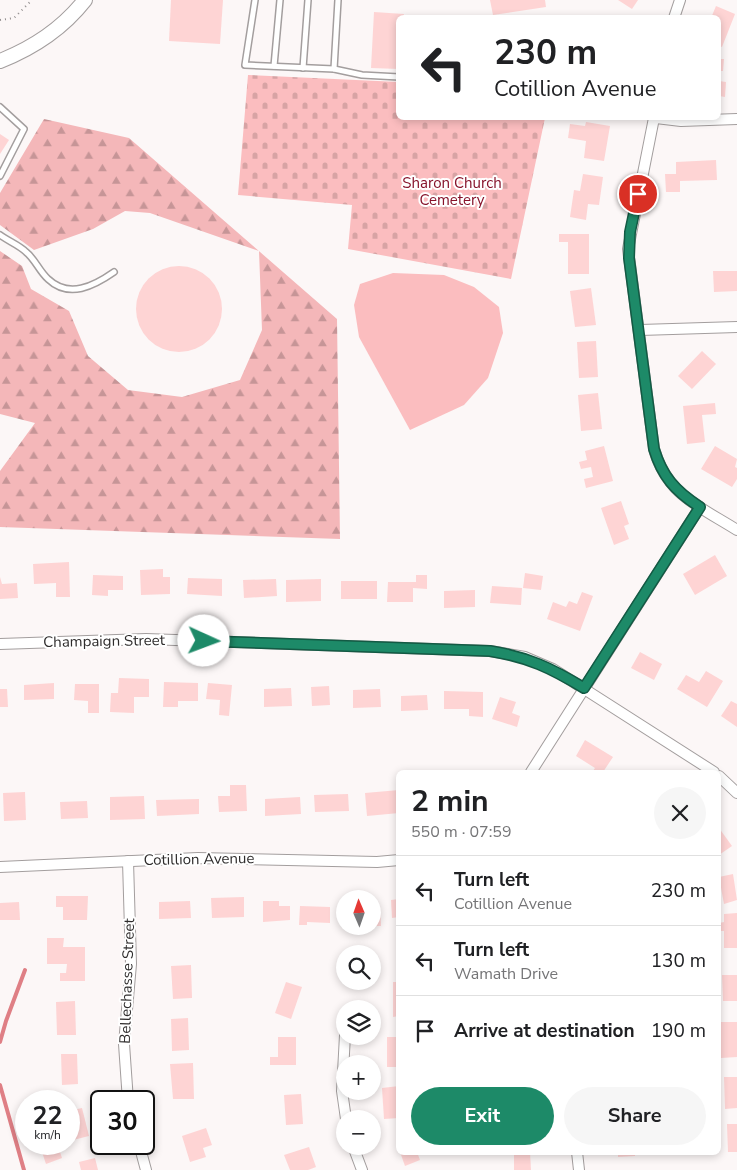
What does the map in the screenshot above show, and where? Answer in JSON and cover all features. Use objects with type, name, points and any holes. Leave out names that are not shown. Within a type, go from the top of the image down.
[{"type":"main road","points":[[0,61],[41,40],[62,24],[85,0]]},
{"type":"street","points":[[675,15],[680,0]]},
{"type":"street","points":[[721,120],[737,119]]},
{"type":"street","points":[[655,120],[628,249],[654,449],[659,464],[673,487],[700,507],[737,530]]},
{"type":"street","points":[[672,120],[709,120]]},
{"type":"street","points":[[640,330],[737,327]]},
{"type":"street","points":[[532,770],[700,507]]},
{"type":"street","name":"Champaign Street","points":[[0,644],[146,639],[490,651],[514,654],[543,664],[584,688],[711,770]]},
{"type":"street","points":[[721,778],[737,793]]},
{"type":"street","name":"Cotillion Avenue","points":[[0,867],[207,858],[377,862],[396,860]]},
{"type":"street","name":"Bellechasse Street","points":[[127,1090],[124,1044],[131,964],[128,861]]},
{"type":"street","points":[[344,1045],[342,1091],[345,1110]]},
{"type":"street","points":[[142,1155],[146,1170]]},
{"type":"street","points":[[356,1155],[362,1170]]},
{"type":"street","points":[[577,1155],[579,1170]]},
{"type":"lane","points":[[255,0],[245,65],[334,69],[362,75],[396,77]]},
{"type":"lane","points":[[274,66],[280,0]]},
{"type":"lane","points":[[303,68],[308,0]]},
{"type":"lane","points":[[334,69],[338,0]]},
{"type":"lane","points":[[0,107],[24,129],[0,176]]},
{"type":"lane","points":[[0,236],[27,252],[48,279],[62,288],[76,290],[96,284],[114,272]]},
{"type":"path","points":[[0,20],[14,18],[32,0]]},
{"type":"green space","name":"Sharon Church Cemetery","points":[[248,75],[396,82],[396,120],[545,120],[511,279],[348,249],[352,205],[238,195]]},
{"type":"green space","points":[[44,119],[129,138],[259,251],[150,213],[125,211],[93,229],[34,250],[0,225],[0,193]]},
{"type":"green space","points":[[0,251],[22,266],[31,289],[69,311],[88,356],[128,390],[182,397],[240,380],[262,330],[259,251],[337,319],[340,539],[0,527],[0,471],[35,423],[0,414]]},
{"type":"green space","points":[[393,273],[444,275],[474,287],[499,307],[503,333],[488,378],[464,405],[410,430],[359,337],[354,305],[360,284]]},
{"type":"building","points":[[171,0],[223,0],[220,44],[169,41]]},
{"type":"building","points":[[490,0],[545,0],[546,7],[493,15]]},
{"type":"building","points":[[618,0],[638,0],[632,9]]},
{"type":"building","points":[[716,6],[735,14],[722,47],[721,15],[712,15]]},
{"type":"building","points":[[374,12],[404,14],[396,15],[396,69],[371,68]]},
{"type":"building","points":[[721,59],[724,59],[723,71],[721,71]]},
{"type":"building","points":[[721,81],[726,82],[725,97],[721,96]]},
{"type":"building","points":[[586,122],[610,126],[604,161],[584,158],[586,141],[568,138],[570,124],[585,126]]},
{"type":"building","points":[[0,134],[9,140],[0,154]]},
{"type":"building","points":[[716,160],[717,180],[680,181],[680,192],[666,192],[665,174],[676,174],[676,162]]},
{"type":"building","points":[[583,174],[603,177],[599,205],[588,204],[586,220],[570,217],[574,190],[580,191]]},
{"type":"building","points":[[559,234],[589,234],[589,274],[568,274],[568,242],[559,242]]},
{"type":"building","points":[[179,266],[195,269],[203,273],[215,285],[219,293],[222,309],[219,325],[215,333],[203,345],[195,349],[179,352],[163,349],[155,345],[143,333],[139,325],[136,309],[139,293],[143,285],[155,273],[163,269]]},
{"type":"building","points":[[713,271],[737,271],[737,291],[714,292]]},
{"type":"building","points":[[591,288],[596,325],[575,327],[570,291]]},
{"type":"building","points":[[596,341],[598,377],[579,378],[577,342]]},
{"type":"building","points":[[702,351],[716,364],[692,389],[678,376]]},
{"type":"building","points":[[598,393],[602,429],[581,431],[578,395]]},
{"type":"building","points":[[715,403],[716,414],[702,415],[705,442],[687,444],[683,406]]},
{"type":"building","points":[[604,446],[613,481],[586,488],[584,479],[593,477],[591,467],[581,469],[579,462],[587,460],[585,451]]},
{"type":"building","points":[[715,446],[737,459],[735,467],[737,468],[737,479],[732,487],[701,469]]},
{"type":"building","points":[[621,501],[629,524],[624,526],[629,539],[614,545],[601,508]]},
{"type":"building","points":[[715,555],[727,576],[695,595],[683,574]]},
{"type":"building","points":[[69,562],[70,597],[56,597],[56,583],[34,584],[33,564]]},
{"type":"building","points":[[163,569],[163,577],[170,577],[170,594],[141,595],[140,570]]},
{"type":"building","points":[[525,573],[543,576],[541,590],[523,588]]},
{"type":"building","points":[[93,575],[123,576],[123,590],[108,590],[108,596],[92,595]]},
{"type":"building","points":[[416,575],[427,575],[427,589],[413,588],[413,602],[387,602],[388,582],[416,582]]},
{"type":"building","points":[[0,577],[2,584],[17,583],[18,598],[0,599]]},
{"type":"building","points":[[188,578],[222,579],[222,596],[187,594]]},
{"type":"building","points":[[276,579],[277,596],[244,598],[243,580]]},
{"type":"building","points":[[321,579],[321,601],[286,602],[286,580]]},
{"type":"building","points":[[341,581],[377,581],[377,599],[341,599]]},
{"type":"building","points":[[492,586],[522,588],[521,605],[490,603]]},
{"type":"building","points":[[475,590],[475,607],[444,608],[444,591]]},
{"type":"building","points":[[582,592],[593,596],[580,631],[547,619],[553,602],[566,607],[569,601],[577,604]]},
{"type":"building","points":[[640,652],[662,664],[654,680],[631,668]]},
{"type":"building","points":[[706,671],[723,681],[707,707],[677,689],[686,675],[699,682]]},
{"type":"building","points":[[119,678],[149,679],[149,697],[134,697],[134,713],[110,712],[111,693],[118,693]]},
{"type":"building","points":[[164,682],[198,683],[198,701],[178,701],[178,707],[163,707]]},
{"type":"building","points":[[54,683],[54,699],[24,700],[24,685]]},
{"type":"building","points":[[208,683],[232,685],[229,716],[219,715],[220,700],[206,699]]},
{"type":"building","points":[[75,684],[99,684],[99,713],[88,713],[88,701],[74,700]]},
{"type":"building","points":[[329,686],[330,705],[312,706],[311,687]]},
{"type":"building","points":[[291,688],[292,706],[264,707],[264,689]]},
{"type":"building","points":[[0,689],[7,689],[8,707],[0,707]]},
{"type":"building","points":[[380,689],[381,707],[353,708],[353,690]]},
{"type":"building","points":[[444,691],[483,692],[483,717],[469,716],[469,709],[444,709]]},
{"type":"building","points":[[427,695],[428,710],[401,711],[401,696]]},
{"type":"building","points":[[500,697],[516,702],[512,713],[520,716],[517,727],[492,719]]},
{"type":"building","points":[[731,701],[737,704],[737,727],[721,716]]},
{"type":"building","points":[[585,740],[613,757],[604,770],[594,770],[595,768],[576,756]]},
{"type":"building","points":[[230,785],[246,785],[247,811],[219,812],[218,796],[230,796]]},
{"type":"building","points":[[396,790],[396,813],[367,816],[365,793]]},
{"type":"building","points":[[25,792],[26,820],[4,821],[3,793]]},
{"type":"building","points":[[348,794],[349,811],[315,812],[314,795]]},
{"type":"building","points":[[144,796],[145,819],[110,820],[110,797]]},
{"type":"building","points":[[300,797],[301,814],[265,816],[265,799]]},
{"type":"building","points":[[199,799],[199,814],[157,816],[156,800]]},
{"type":"building","points":[[87,801],[88,818],[61,819],[60,802]]},
{"type":"building","points":[[721,831],[732,846],[721,854]]},
{"type":"building","points":[[733,874],[737,900],[724,904],[721,877]]},
{"type":"building","points":[[56,896],[88,896],[87,920],[63,920],[63,907],[56,907]]},
{"type":"building","points":[[244,897],[244,917],[212,918],[211,898]]},
{"type":"building","points":[[396,899],[396,917],[392,918],[391,900]]},
{"type":"building","points":[[190,901],[191,918],[159,919],[159,902]]},
{"type":"building","points":[[263,901],[279,901],[279,906],[290,906],[290,920],[263,922]]},
{"type":"building","points":[[19,902],[20,920],[0,920],[0,903]]},
{"type":"building","points":[[300,906],[330,907],[330,923],[307,922],[307,925],[299,925]]},
{"type":"building","points":[[737,913],[737,948],[724,948],[724,931],[721,931],[721,923],[724,922],[724,914]]},
{"type":"building","points":[[47,938],[64,938],[63,947],[85,947],[85,981],[60,981],[60,973],[66,973],[67,964],[47,964]]},
{"type":"building","points":[[191,965],[192,998],[173,999],[171,966]]},
{"type":"building","points":[[722,975],[737,975],[737,1001],[723,1001]]},
{"type":"building","points":[[286,982],[302,987],[291,1019],[275,1013]]},
{"type":"building","points":[[393,982],[396,982],[396,1016],[393,1017]]},
{"type":"building","points":[[75,1001],[76,1035],[57,1035],[56,1002]]},
{"type":"building","points":[[188,1018],[189,1050],[172,1051],[171,1019]]},
{"type":"building","points":[[721,1022],[737,1022],[737,1057],[721,1058]]},
{"type":"building","points":[[278,1037],[296,1037],[296,1065],[270,1065],[270,1057],[278,1057]]},
{"type":"building","points":[[387,1037],[396,1037],[396,1067],[387,1067]]},
{"type":"building","points":[[61,1054],[77,1054],[78,1084],[62,1085]]},
{"type":"building","points":[[193,1063],[194,1099],[173,1099],[170,1064]]},
{"type":"building","points":[[724,1077],[737,1077],[737,1108],[725,1109]]},
{"type":"building","points":[[396,1086],[396,1118],[384,1119],[382,1088]]},
{"type":"building","points":[[301,1094],[303,1124],[286,1125],[284,1095]]},
{"type":"building","points":[[80,1108],[82,1108],[89,1136],[80,1138]]},
{"type":"building","points":[[727,1124],[737,1124],[737,1152],[728,1152]]},
{"type":"building","points":[[206,1128],[212,1145],[203,1148],[206,1157],[190,1162],[182,1136]]},
{"type":"building","points":[[309,1147],[316,1167],[308,1170],[290,1170],[284,1155]]},
{"type":"building","points":[[43,1155],[61,1155],[62,1158],[46,1164]]},
{"type":"building","points":[[401,1155],[418,1155],[420,1160],[405,1166]]},
{"type":"building","points":[[514,1155],[530,1155],[531,1170],[514,1170]]},
{"type":"building","points":[[618,1155],[635,1155],[635,1156],[618,1157]]},
{"type":"building","points":[[95,1158],[98,1170],[81,1170],[79,1162]]},
{"type":"waterway","points":[[0,1042],[25,970]]},
{"type":"waterway","points":[[0,1085],[24,1170]]},
{"type":"route","points":[[204,641],[490,651],[514,654],[543,664],[584,688],[700,507],[685,498],[673,487],[662,472],[654,449],[628,249],[638,194]]}]
